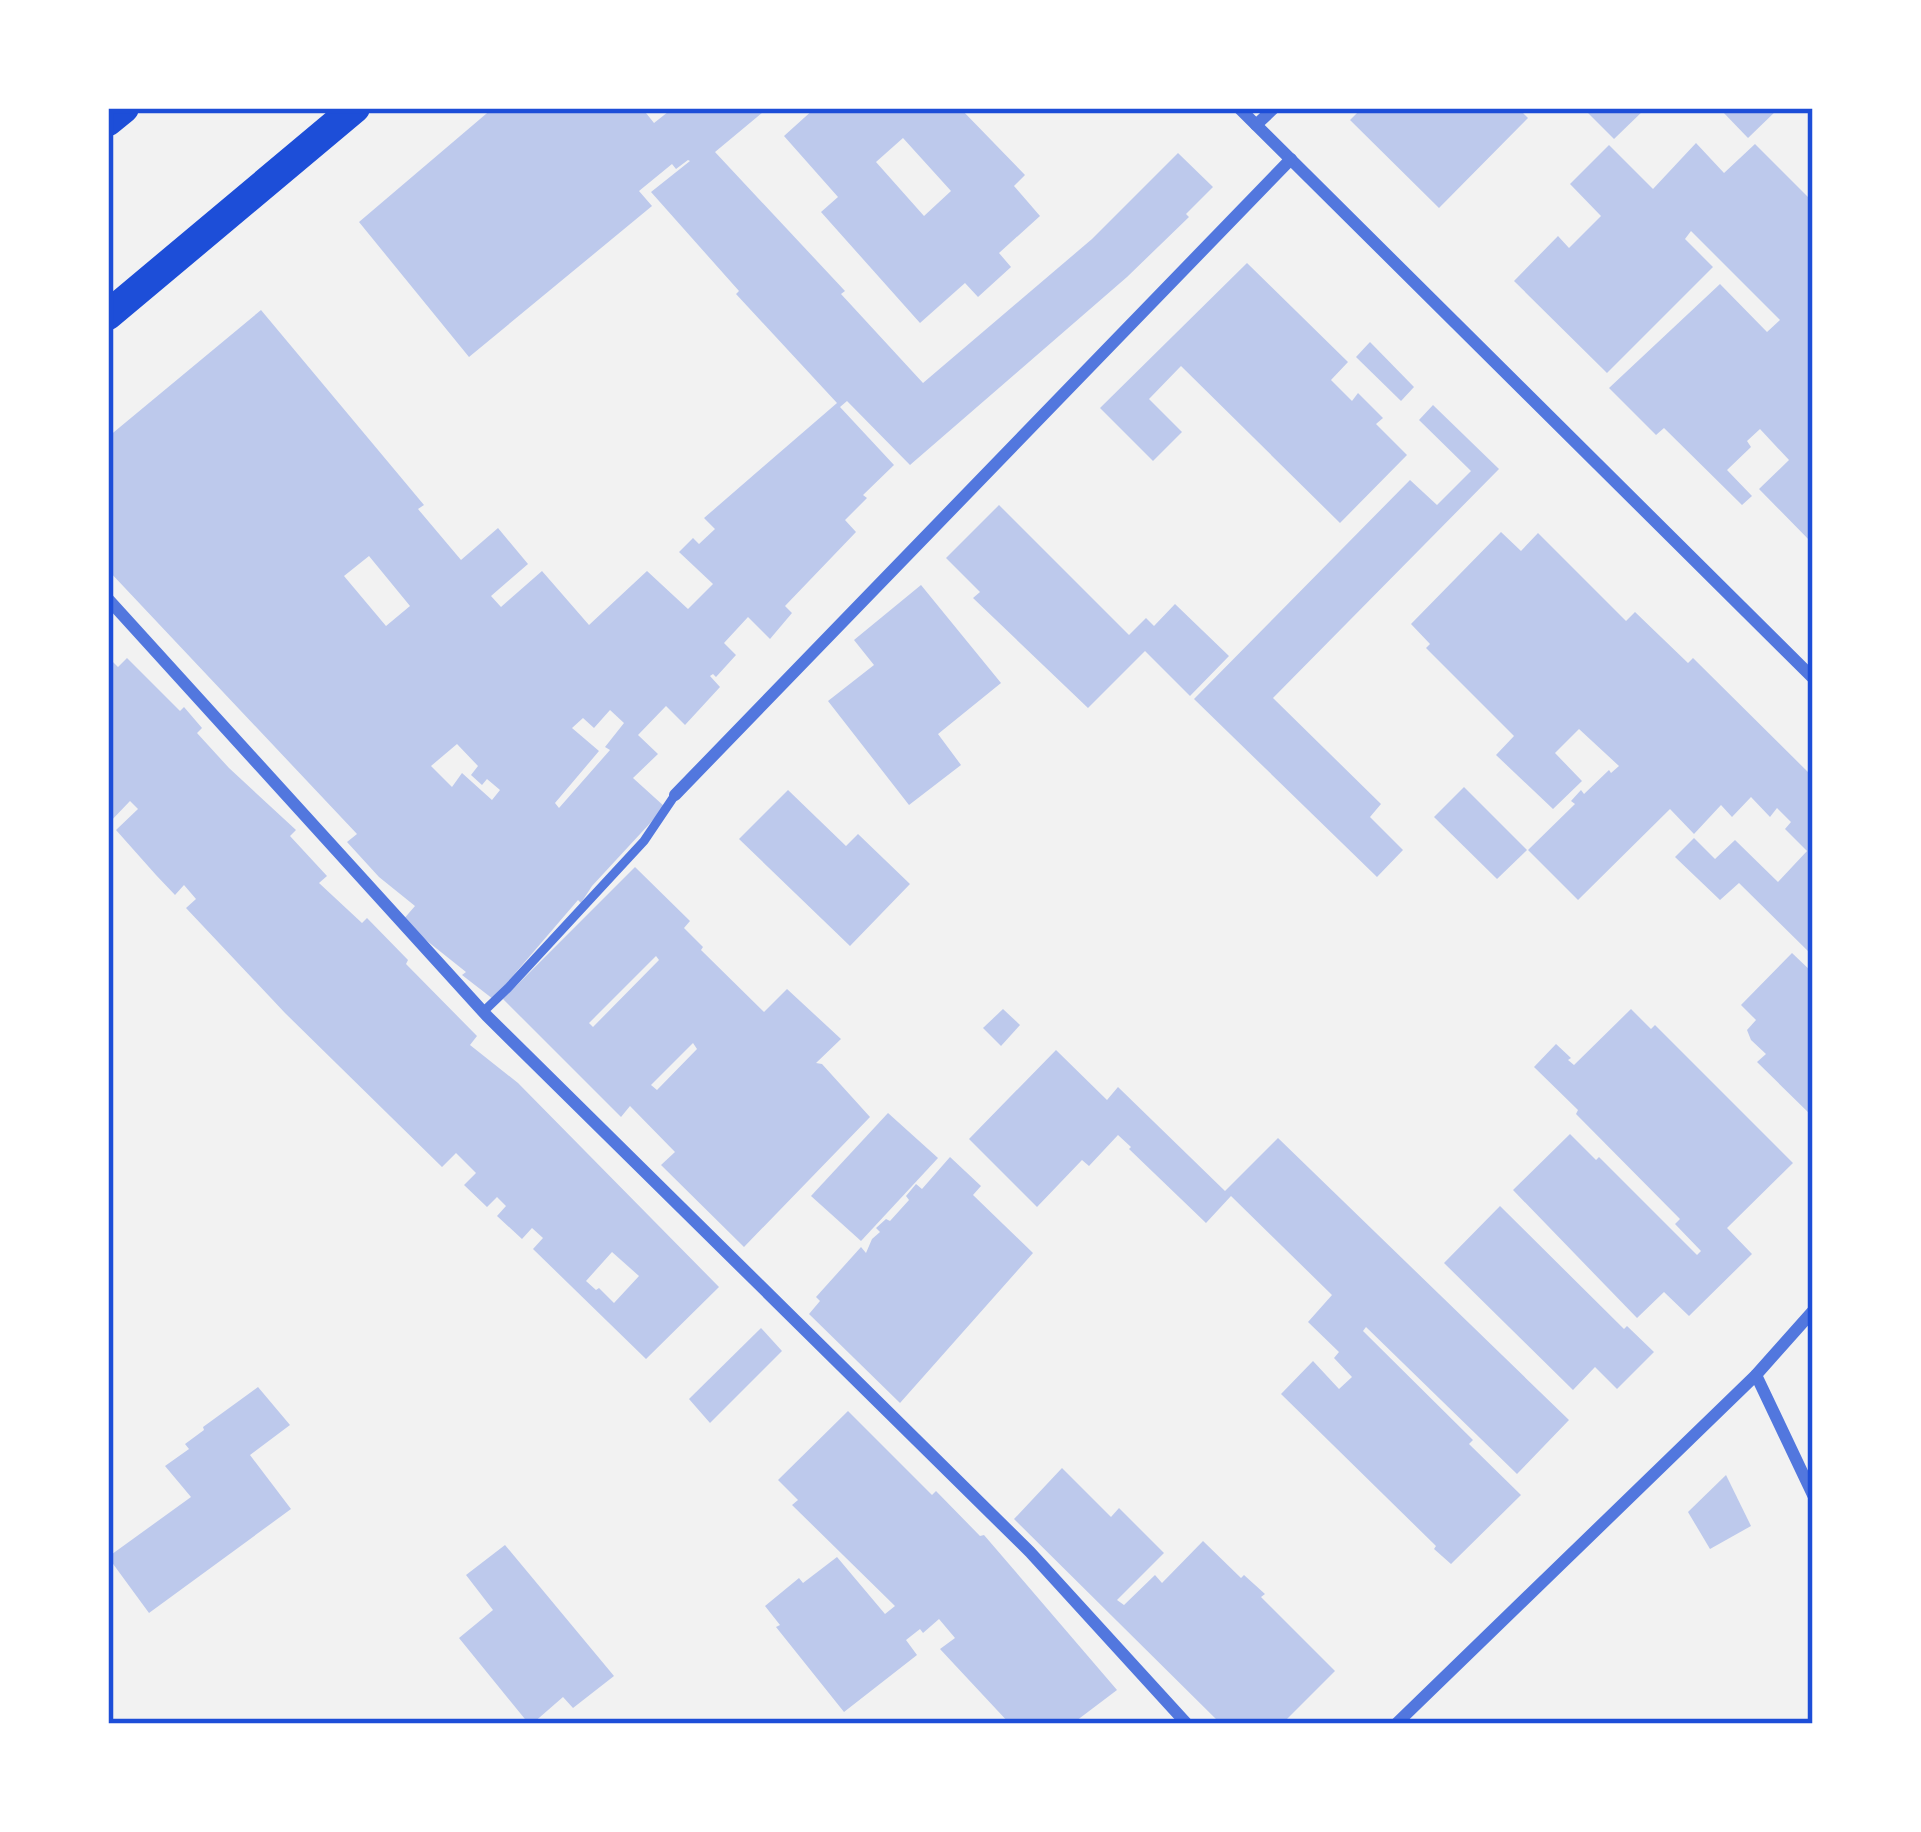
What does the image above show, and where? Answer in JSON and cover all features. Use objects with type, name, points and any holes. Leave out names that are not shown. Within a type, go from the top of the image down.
[{"type":"main road","points":[[108,121],[124,108]]},
{"type":"main road","points":[[108,315],[356,108]]},
{"type":"street","points":[[1239,108],[1813,678]]},
{"type":"street","points":[[1256,125],[1274,108]]},
{"type":"street","points":[[675,795],[1291,159]]},
{"type":"street","points":[[108,598],[484,1011],[1030,1552],[1187,1724]]},
{"type":"street","points":[[1396,1724],[1756,1375],[1813,1312]]},
{"type":"street","points":[[1756,1375],[1813,1495]]},
{"type":"lane","points":[[484,1011],[644,841],[675,795]]},
{"type":"building","points":[[493,108],[642,108],[654,123],[673,108],[768,108],[715,152],[923,383],[1092,239],[1178,153],[1213,187],[1127,277],[910,465],[847,401],[840,407],[894,465],[845,520],[856,532],[785,606],[792,613],[770,639],[748,617],[724,643],[736,655],[716,677],[710,676],[720,687],[685,725],[666,706],[638,735],[658,754],[633,778],[665,807],[493,999],[402,921],[415,906],[347,842],[357,834],[108,570],[108,437],[261,310],[424,505],[418,509],[461,560],[498,528],[528,564],[491,596],[501,607],[542,571],[589,625],[647,571],[688,609],[713,584],[679,552],[693,538],[699,544],[715,529],[704,518],[837,403],[736,294],[739,291],[651,192],[688,160],[676,169],[672,164],[639,191],[652,206],[469,357],[359,222]],"holes":[[[369,556],[410,606],[386,626],[344,576]],[[610,710],[624,723],[605,747],[610,750],[559,808],[555,803],[599,751],[572,728],[583,718],[594,728]],[[457,744],[478,766],[471,775],[482,785],[487,779],[500,790],[492,800],[462,773],[452,787],[431,766]]]},
{"type":"building","points":[[815,108],[960,108],[1025,175],[1014,186],[1040,216],[999,253],[1011,267],[978,297],[965,283],[920,323],[821,212],[838,197],[784,136]],"holes":[[[903,138],[951,191],[924,216],[876,162]]]},
{"type":"building","points":[[1362,108],[1528,108],[1523,113],[1528,118],[1439,208],[1350,120]]},
{"type":"building","points":[[1583,108],[1646,108],[1614,139]]},
{"type":"building","points":[[1779,108],[1748,138],[1721,110]]},
{"type":"building","points":[[1696,143],[1724,173],[1755,144],[1813,202],[1813,544],[1759,489],[1789,460],[1760,429],[1747,441],[1751,447],[1727,470],[1752,496],[1742,505],[1664,428],[1656,435],[1609,388],[1720,284],[1767,332],[1780,320],[1691,231],[1685,239],[1713,267],[1607,373],[1514,281],[1558,236],[1569,248],[1601,216],[1570,184],[1609,145],[1653,189]]},
{"type":"building","points":[[1247,263],[1348,362],[1331,380],[1352,401],[1358,393],[1383,418],[1376,424],[1407,455],[1340,523],[1181,366],[1149,399],[1182,432],[1153,461],[1100,408]]},
{"type":"building","points":[[1370,342],[1414,387],[1401,401],[1356,357]]},
{"type":"building","points":[[1433,405],[1499,469],[1273,698],[1381,804],[1370,817],[1403,850],[1377,877],[1194,699],[1410,480],[1437,505],[1471,471],[1419,420]]},
{"type":"building","points":[[999,505],[1129,635],[1146,618],[1154,626],[1175,604],[1229,656],[1190,696],[1145,651],[1088,708],[973,598],[980,592],[946,558]]},
{"type":"building","points":[[1501,532],[1521,551],[1538,533],[1626,621],[1635,612],[1688,663],[1693,658],[1813,777],[1813,956],[1739,883],[1720,900],[1675,857],[1694,838],[1715,859],[1735,840],[1778,882],[1807,851],[1785,829],[1791,822],[1777,808],[1770,817],[1751,797],[1732,817],[1721,805],[1694,834],[1670,809],[1578,900],[1528,850],[1575,804],[1571,801],[1581,790],[1584,794],[1619,766],[1579,729],[1555,753],[1582,781],[1553,809],[1496,755],[1514,736],[1426,648],[1430,644],[1411,624]]},
{"type":"building","points":[[921,585],[1001,683],[938,734],[961,765],[909,805],[828,701],[874,665],[854,640]]},
{"type":"building","points":[[108,657],[118,667],[127,658],[180,711],[184,707],[202,728],[197,733],[296,830],[290,836],[327,876],[319,883],[362,923],[367,918],[408,960],[406,964],[477,1036],[470,1045],[518,1083],[719,1287],[646,1359],[533,1249],[543,1238],[532,1228],[522,1239],[497,1216],[506,1206],[497,1197],[487,1207],[464,1185],[476,1173],[456,1153],[442,1167],[186,908],[196,899],[184,885],[175,895],[116,830],[138,809],[130,801],[108,824]],"holes":[[[612,1252],[639,1276],[614,1303],[586,1281]]]},
{"type":"building","points":[[1464,787],[1527,850],[1497,879],[1434,817]]},
{"type":"building","points":[[788,790],[846,846],[858,834],[910,884],[850,946],[739,839]]},
{"type":"building","points":[[635,867],[690,921],[684,928],[701,950],[764,1012],[787,989],[841,1039],[816,1063],[870,1117],[744,1247],[661,1165],[675,1152],[630,1106],[621,1117],[503,999]],"holes":[[[656,956],[659,960],[593,1027],[589,1023]],[[693,1043],[697,1049],[657,1090],[651,1085]]]},
{"type":"building","points":[[1792,953],[1813,973],[1813,1117],[1757,1062],[1766,1054],[1751,1040],[1747,1030],[1756,1020],[1741,1005]]},
{"type":"building","points":[[1003,1009],[1020,1025],[1001,1046],[983,1028]]},
{"type":"building","points":[[1631,1009],[1651,1029],[1655,1025],[1793,1163],[1727,1228],[1752,1254],[1689,1316],[1664,1292],[1637,1318],[1513,1190],[1570,1134],[1697,1255],[1701,1251],[1675,1224],[1680,1219],[1534,1067],[1556,1044],[1574,1065]]},
{"type":"building","points":[[1056,1050],[1107,1100],[1118,1087],[1225,1191],[1278,1138],[1569,1420],[1517,1474],[1366,1327],[1363,1331],[1521,1495],[1451,1564],[1281,1394],[1313,1361],[1339,1389],[1352,1377],[1334,1358],[1339,1352],[1308,1322],[1332,1295],[1231,1196],[1206,1223],[1118,1135],[1089,1166],[1082,1160],[1037,1207],[969,1139]]},
{"type":"building","points":[[888,1113],[938,1158],[861,1241],[811,1196]]},
{"type":"building","points":[[950,1157],[981,1186],[973,1195],[1033,1253],[900,1403],[809,1314],[820,1301],[816,1297],[861,1247],[866,1253],[880,1232],[876,1228],[890,1221],[916,1184],[922,1189]]},
{"type":"building","points":[[1500,1206],[1624,1329],[1627,1326],[1654,1352],[1617,1389],[1595,1367],[1573,1390],[1444,1263]]},
{"type":"building","points":[[761,1328],[782,1351],[710,1423],[689,1399]]},
{"type":"building","points":[[258,1387],[290,1425],[250,1455],[291,1509],[149,1613],[108,1557],[191,1497],[165,1466],[189,1449],[185,1444],[203,1427]]},
{"type":"building","points":[[848,1411],[932,1495],[936,1491],[984,1535],[1117,1690],[1072,1724],[1010,1724],[940,1649],[955,1638],[939,1619],[906,1640],[917,1655],[844,1712],[776,1627],[780,1625],[765,1606],[799,1578],[803,1583],[837,1557],[885,1614],[895,1606],[792,1505],[798,1500],[778,1480]]},
{"type":"building","points":[[1062,1468],[1111,1517],[1119,1508],[1164,1553],[1117,1600],[1124,1605],[1155,1575],[1162,1583],[1203,1541],[1265,1594],[1261,1597],[1335,1671],[1282,1724],[1221,1724],[1014,1519]]},
{"type":"building","points":[[1726,1475],[1751,1526],[1710,1549],[1688,1512]]},
{"type":"building","points":[[505,1545],[614,1676],[573,1708],[563,1697],[532,1724],[459,1638],[493,1610],[466,1575]]}]
